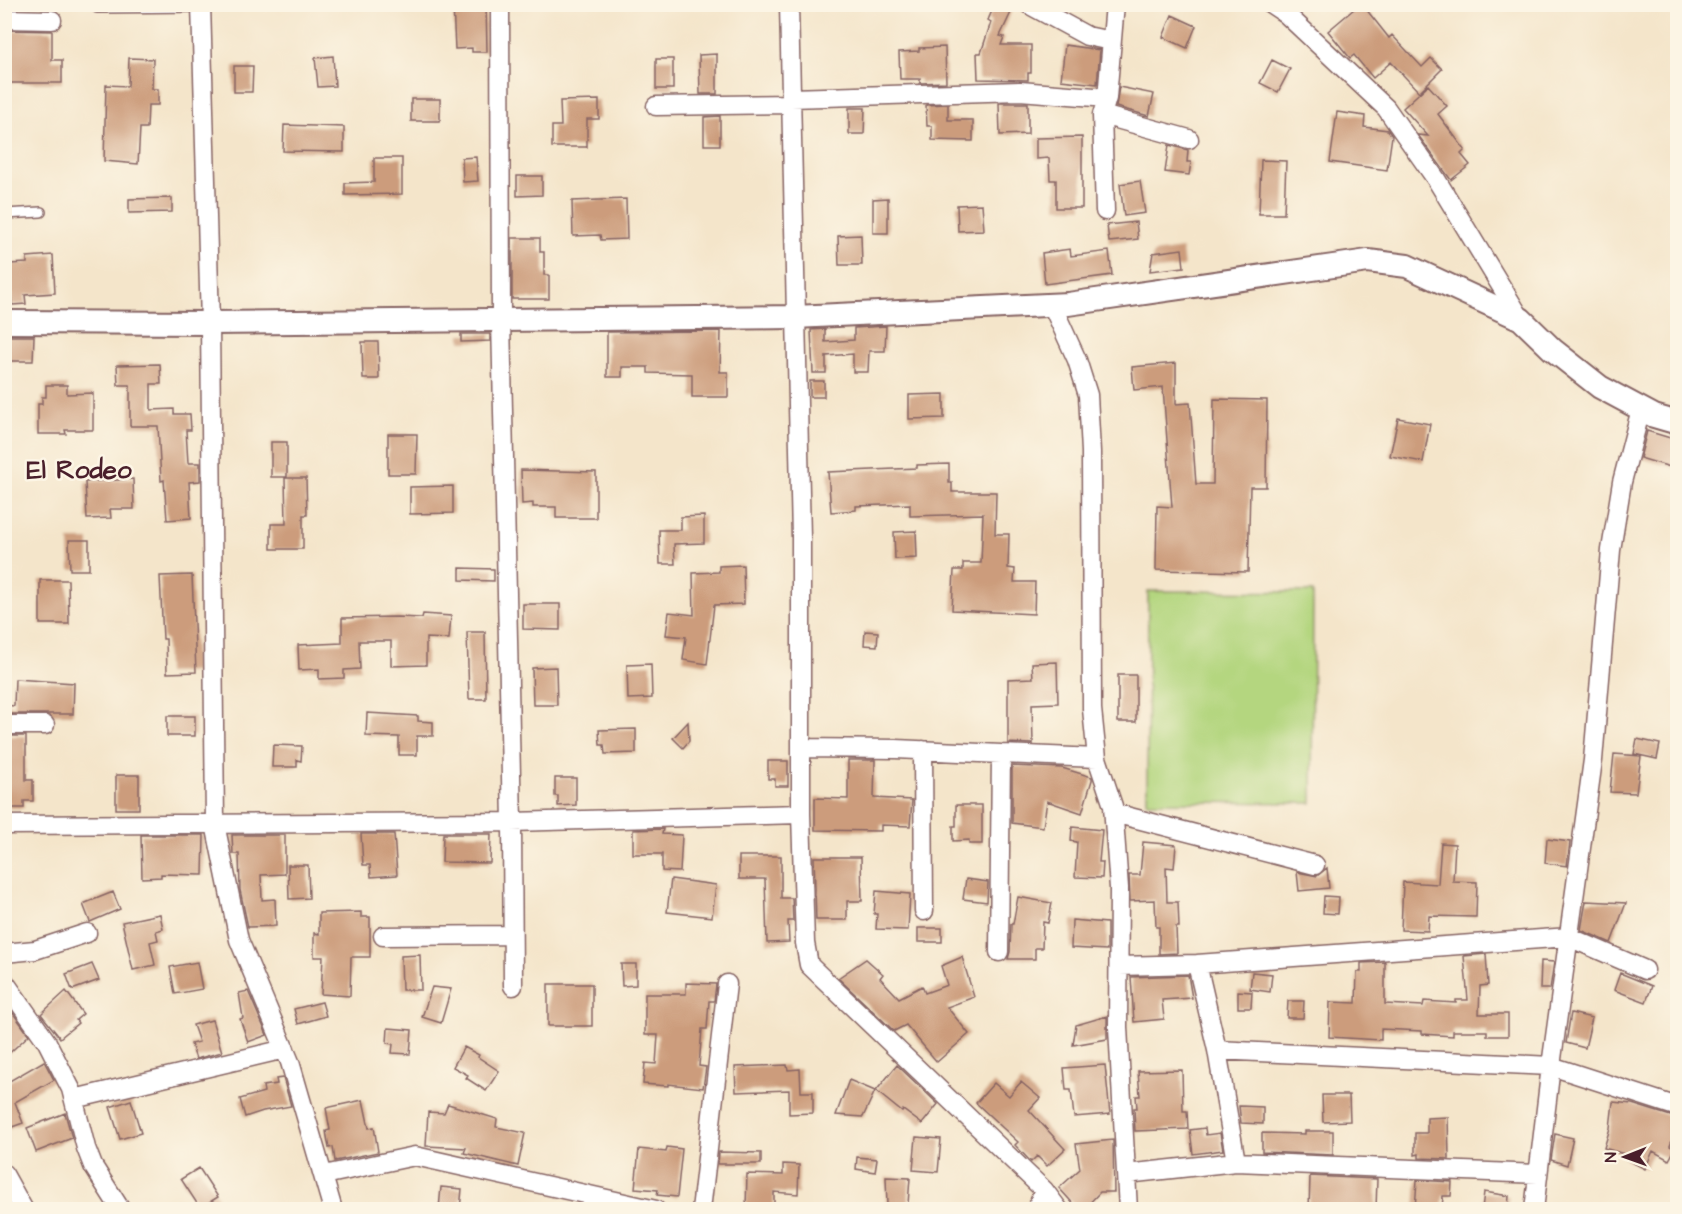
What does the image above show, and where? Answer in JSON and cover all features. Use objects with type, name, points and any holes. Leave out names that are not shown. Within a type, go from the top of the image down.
[{"type":"street","points":[[500,4],[501,320],[512,822],[513,986]]},
{"type":"street","points":[[789,4],[801,538],[801,814],[805,943],[809,965],[1044,1190],[1059,1209]]},
{"type":"street","points":[[1028,4],[1087,36],[1111,40]]},
{"type":"street","points":[[1105,211],[1104,107],[1116,4]]},
{"type":"street","points":[[1271,4],[1286,14],[1386,108],[1436,179],[1521,319],[1553,350],[1600,387],[1654,417],[1677,423]]},
{"type":"street","points":[[201,6],[210,323],[215,824],[239,940],[285,1049],[333,1209]]},
{"type":"street","points":[[4,19],[52,20]]},
{"type":"street","points":[[656,106],[1020,91],[1104,107],[1189,139]]},
{"type":"street","points":[[4,322],[210,323],[795,316],[1052,305],[1368,261],[1407,266],[1521,319]]},
{"type":"street","points":[[1052,305],[1077,360],[1088,395],[1091,452],[1091,687],[1097,758],[1114,813],[1119,888],[1119,1027],[1128,1209]]},
{"type":"street","points":[[1534,1209],[1593,760],[1611,550],[1622,483],[1641,409]]},
{"type":"street","points":[[4,725],[45,725]]},
{"type":"street","points":[[801,748],[923,750],[1097,758]]},
{"type":"street","points":[[923,750],[924,911]]},
{"type":"street","points":[[999,952],[1001,754]]},
{"type":"street","points":[[1114,813],[1315,865]]},
{"type":"street","points":[[4,825],[512,822],[801,814]]},
{"type":"street","points":[[4,952],[35,950],[87,933]]},
{"type":"street","points":[[383,936],[512,935]]},
{"type":"street","points":[[1119,966],[1197,964],[1569,937],[1646,970]]},
{"type":"street","points":[[1197,964],[1217,1050],[1236,1162]]},
{"type":"street","points":[[4,981],[47,1042],[71,1089],[93,1166],[121,1209]]},
{"type":"street","points":[[701,1209],[727,984]]},
{"type":"street","points":[[74,1099],[285,1049]]},
{"type":"street","points":[[1217,1050],[1551,1066],[1677,1107]]},
{"type":"street","points":[[324,1175],[415,1156],[656,1209]]},
{"type":"street","points":[[1126,1174],[1236,1162],[1538,1174]]},
{"type":"street","points":[[4,1174],[24,1209]]},
{"type":"street","points":[[1036,1209],[1044,1190]]},
{"type":"lane","points":[[97,8],[201,6]]},
{"type":"lane","points":[[4,213],[41,212]]},
{"type":"green space","points":[[1148,591],[1313,592],[1312,803],[1147,802]]},
{"type":"building","points":[[453,4],[486,4],[487,52],[472,52],[472,48],[455,49]]},
{"type":"building","points":[[995,4],[1015,4],[1000,36],[1004,37],[1001,45],[1031,45],[1031,73],[1028,73],[1028,80],[978,79],[977,53],[981,53],[991,22],[988,20]]},
{"type":"building","points":[[1360,4],[1389,38],[1392,35],[1422,67],[1431,58],[1442,69],[1419,92],[1391,62],[1373,78],[1354,55],[1350,58],[1328,31]]},
{"type":"building","points":[[1172,15],[1196,26],[1187,48],[1163,37]]},
{"type":"building","points":[[4,30],[52,31],[52,60],[62,60],[62,83],[4,83]]},
{"type":"building","points":[[1065,45],[1100,50],[1097,84],[1061,80]]},
{"type":"building","points":[[945,47],[946,82],[920,83],[920,79],[900,79],[899,52],[919,51],[919,48]]},
{"type":"building","points":[[717,54],[717,94],[700,94],[699,55]]},
{"type":"building","points":[[333,56],[335,86],[318,87],[315,58]]},
{"type":"building","points":[[129,58],[153,59],[152,89],[158,89],[158,105],[148,105],[147,128],[140,128],[138,164],[104,161],[106,85],[128,86]]},
{"type":"building","points":[[656,59],[673,59],[673,89],[656,89]]},
{"type":"building","points":[[1272,60],[1290,69],[1278,92],[1260,83]]},
{"type":"building","points":[[234,66],[253,66],[252,92],[234,92]]},
{"type":"building","points":[[1428,85],[1447,106],[1438,114],[1465,150],[1461,154],[1470,165],[1451,180],[1418,135],[1428,136],[1403,108]]},
{"type":"building","points":[[1119,87],[1154,94],[1149,116],[1116,107]]},
{"type":"building","points":[[411,99],[440,99],[440,121],[411,121]]},
{"type":"building","points":[[599,100],[599,119],[587,119],[587,147],[552,147],[552,126],[561,126],[560,101]]},
{"type":"building","points":[[999,103],[1028,103],[1028,134],[1000,135]]},
{"type":"building","points":[[948,104],[948,120],[973,120],[973,141],[932,140],[932,126],[927,126],[926,105]]},
{"type":"building","points":[[849,108],[865,108],[864,134],[849,134]]},
{"type":"building","points":[[1337,112],[1365,116],[1364,127],[1388,130],[1392,136],[1387,170],[1330,162]]},
{"type":"building","points":[[720,116],[720,145],[704,145],[704,117]]},
{"type":"building","points":[[284,125],[344,127],[344,152],[283,151]]},
{"type":"building","points":[[1082,137],[1082,208],[1056,208],[1056,180],[1050,180],[1049,158],[1036,159],[1036,138]]},
{"type":"building","points":[[1169,145],[1188,150],[1187,162],[1191,162],[1189,175],[1165,172]]},
{"type":"building","points":[[476,157],[478,181],[463,182],[462,158]]},
{"type":"building","points":[[374,158],[402,158],[402,194],[345,195],[345,183],[374,182]]},
{"type":"building","points":[[1261,160],[1286,161],[1284,214],[1259,214]]},
{"type":"building","points":[[517,176],[542,176],[542,195],[517,196]]},
{"type":"building","points":[[1140,181],[1145,213],[1124,216],[1120,184]]},
{"type":"building","points":[[172,198],[172,212],[129,213],[129,199]]},
{"type":"building","points":[[888,198],[888,233],[873,233],[873,199]]},
{"type":"building","points":[[626,199],[627,239],[601,240],[600,235],[573,236],[572,201]]},
{"type":"building","points":[[982,204],[984,230],[958,231],[957,205]]},
{"type":"building","points":[[1136,222],[1138,239],[1109,242],[1107,225]]},
{"type":"building","points":[[861,235],[862,265],[839,265],[838,236]]},
{"type":"building","points":[[512,238],[540,238],[540,252],[544,252],[544,275],[549,275],[549,299],[512,299]]},
{"type":"building","points":[[1070,249],[1071,256],[1109,251],[1112,275],[1045,284],[1042,253]]},
{"type":"building","points":[[1182,249],[1184,267],[1150,271],[1153,253]]},
{"type":"building","points":[[53,255],[55,293],[25,295],[26,304],[12,305],[9,264],[27,263],[27,257]]},
{"type":"building","points":[[886,326],[885,351],[869,351],[868,372],[853,372],[853,354],[826,356],[826,373],[813,373],[811,330],[825,329],[825,342],[854,340],[854,328]]},
{"type":"building","points":[[721,331],[720,372],[728,372],[728,397],[692,397],[692,374],[648,373],[648,367],[622,367],[622,377],[607,377],[607,332]]},
{"type":"building","points":[[461,334],[490,334],[490,341],[461,342]]},
{"type":"building","points":[[4,336],[34,336],[33,361],[4,361]]},
{"type":"building","points":[[362,342],[378,342],[379,379],[363,379]]},
{"type":"building","points":[[1176,363],[1176,404],[1190,403],[1196,484],[1213,484],[1214,399],[1267,400],[1266,487],[1250,487],[1248,572],[1156,570],[1157,506],[1172,507],[1163,387],[1134,390],[1132,367]]},
{"type":"building","points":[[160,364],[161,384],[151,384],[151,410],[174,409],[174,414],[190,414],[191,430],[186,430],[188,463],[200,463],[200,481],[189,482],[191,518],[167,520],[164,480],[161,481],[158,426],[130,426],[130,385],[118,385],[117,365]]},
{"type":"building","points":[[810,381],[824,381],[824,397],[810,397]]},
{"type":"building","points":[[46,385],[67,385],[67,394],[93,393],[93,430],[65,430],[66,434],[38,434],[38,404],[42,404],[42,397],[46,397]]},
{"type":"building","points":[[944,394],[944,418],[909,419],[909,395]]},
{"type":"building","points":[[1398,418],[1430,424],[1423,462],[1390,456]]},
{"type":"building","points":[[1647,431],[1677,440],[1677,469],[1640,458]]},
{"type":"building","points":[[388,434],[417,434],[416,474],[388,474]]},
{"type":"building","points":[[271,442],[287,442],[287,477],[271,477]]},
{"type":"building","points":[[949,464],[949,483],[952,483],[952,492],[996,492],[995,534],[1009,534],[1008,568],[1015,569],[1014,582],[1035,582],[1034,614],[952,610],[954,570],[963,570],[963,563],[981,563],[983,514],[910,516],[910,504],[856,506],[856,510],[831,512],[828,472],[917,468],[917,465]]},
{"type":"building","points":[[521,470],[596,472],[596,518],[556,518],[556,507],[533,507],[533,503],[522,504]]},
{"type":"building","points":[[285,478],[306,478],[307,515],[303,515],[303,549],[271,549],[271,524],[286,524]]},
{"type":"building","points":[[133,479],[134,509],[110,509],[111,518],[87,519],[85,482]]},
{"type":"building","points":[[453,486],[453,513],[410,514],[410,487]]},
{"type":"building","points":[[704,516],[704,543],[674,544],[675,564],[660,564],[659,530],[681,530],[681,517]]},
{"type":"building","points":[[916,531],[917,558],[895,559],[894,532]]},
{"type":"building","points":[[69,540],[89,540],[89,570],[70,570]]},
{"type":"building","points":[[743,565],[744,604],[714,605],[707,664],[683,660],[686,637],[666,635],[669,612],[694,615],[693,573],[719,572],[719,566]]},
{"type":"building","points":[[460,568],[494,569],[494,581],[460,580]]},
{"type":"building","points":[[192,575],[196,672],[167,673],[160,576]]},
{"type":"building","points":[[40,580],[68,580],[69,624],[40,624]]},
{"type":"building","points":[[523,604],[560,604],[560,630],[523,629]]},
{"type":"building","points":[[423,614],[451,616],[449,639],[426,638],[426,665],[391,666],[391,641],[359,641],[360,669],[344,670],[344,678],[319,679],[319,669],[299,670],[298,645],[342,643],[342,618],[422,618]]},
{"type":"building","points":[[865,631],[878,632],[877,646],[864,645]]},
{"type":"building","points":[[467,632],[485,632],[486,699],[469,699]]},
{"type":"building","points":[[1057,662],[1058,703],[1032,704],[1033,744],[1008,743],[1008,679],[1033,678],[1032,663]]},
{"type":"building","points":[[651,664],[652,698],[628,699],[627,665]]},
{"type":"building","points":[[556,667],[557,705],[533,705],[532,668]]},
{"type":"building","points":[[1118,675],[1136,675],[1136,722],[1118,722]]},
{"type":"building","points":[[15,679],[74,683],[73,714],[4,714],[4,705],[14,706]]},
{"type":"building","points":[[367,713],[418,716],[418,721],[433,722],[433,736],[417,736],[417,755],[399,755],[399,737],[366,736]]},
{"type":"building","points":[[167,716],[195,716],[195,736],[167,736]]},
{"type":"building","points":[[688,722],[689,741],[683,748],[673,738]]},
{"type":"building","points":[[636,729],[636,753],[605,754],[604,745],[600,745],[599,730]]},
{"type":"building","points":[[4,736],[26,736],[26,780],[33,780],[33,801],[24,801],[24,808],[9,808],[9,801],[4,801]]},
{"type":"building","points":[[1637,739],[1660,744],[1657,759],[1634,754]]},
{"type":"building","points":[[273,745],[302,746],[301,761],[297,760],[297,767],[272,767]]},
{"type":"building","points":[[1614,754],[1641,756],[1636,793],[1610,792]]},
{"type":"building","points":[[848,760],[875,760],[874,798],[912,800],[910,826],[881,825],[881,831],[815,830],[815,798],[848,799]]},
{"type":"building","points":[[768,761],[788,761],[788,786],[775,786],[775,779],[768,779]]},
{"type":"building","points":[[1012,766],[1062,768],[1092,777],[1082,813],[1047,801],[1043,827],[1012,823]]},
{"type":"building","points":[[116,775],[139,775],[139,809],[116,809]]},
{"type":"building","points":[[555,778],[576,778],[576,805],[558,806],[558,796],[555,796]]},
{"type":"building","points":[[956,805],[982,805],[982,844],[969,844],[969,840],[953,841]]},
{"type":"building","points":[[1072,827],[1102,830],[1099,862],[1103,862],[1102,878],[1075,877],[1077,842],[1071,841]]},
{"type":"building","points":[[663,829],[662,834],[682,835],[680,872],[662,871],[662,854],[633,854],[633,830]]},
{"type":"building","points":[[361,834],[394,834],[397,875],[371,877],[370,865],[363,865]]},
{"type":"building","points":[[443,834],[491,834],[490,863],[442,862]]},
{"type":"building","points":[[141,835],[204,835],[203,875],[161,874],[161,877],[142,878]]},
{"type":"building","points":[[232,835],[285,835],[285,874],[261,875],[262,900],[275,899],[276,926],[248,927],[240,890],[239,854],[233,854]]},
{"type":"building","points":[[1547,839],[1570,842],[1567,866],[1545,863]]},
{"type":"building","points":[[1143,842],[1176,845],[1174,868],[1166,867],[1167,902],[1178,902],[1177,953],[1159,954],[1159,927],[1156,927],[1155,900],[1130,901],[1129,875],[1140,875]]},
{"type":"building","points":[[1441,843],[1455,844],[1453,881],[1477,882],[1476,917],[1429,916],[1428,931],[1401,930],[1403,882],[1438,884]]},
{"type":"building","points":[[739,856],[781,856],[781,898],[792,898],[793,921],[788,921],[789,942],[767,943],[765,879],[739,879]]},
{"type":"building","points":[[814,857],[861,857],[862,901],[847,901],[847,920],[816,920]]},
{"type":"building","points":[[288,865],[308,865],[309,898],[289,899]]},
{"type":"building","points":[[1327,868],[1329,888],[1299,891],[1297,872],[1317,876]]},
{"type":"building","points":[[671,879],[716,885],[712,917],[667,912]]},
{"type":"building","points":[[966,879],[988,882],[987,902],[963,899]]},
{"type":"building","points":[[876,891],[910,894],[908,930],[876,929],[877,914],[874,914]]},
{"type":"building","points":[[113,892],[120,909],[90,922],[83,904]]},
{"type":"building","points":[[1324,896],[1339,897],[1338,914],[1323,913]]},
{"type":"building","points":[[1018,897],[1052,903],[1048,923],[1043,922],[1042,948],[1035,948],[1035,959],[1008,959],[1011,924],[1013,924]]},
{"type":"building","points":[[1586,901],[1626,903],[1611,943],[1581,930]]},
{"type":"building","points":[[361,912],[361,917],[370,917],[370,957],[351,957],[350,996],[321,994],[323,957],[314,957],[314,933],[319,934],[319,913]]},
{"type":"building","points":[[160,914],[163,929],[156,931],[158,940],[150,942],[155,965],[133,970],[122,922]]},
{"type":"building","points":[[1072,920],[1107,923],[1107,950],[1071,948]]},
{"type":"building","points":[[918,928],[942,928],[942,942],[918,942]]},
{"type":"building","points":[[1486,954],[1488,985],[1480,986],[1479,1014],[1508,1014],[1508,1036],[1487,1036],[1487,1031],[1453,1031],[1453,1036],[1422,1034],[1422,1031],[1381,1029],[1381,1040],[1329,1037],[1330,1002],[1356,1003],[1357,972],[1361,972],[1361,963],[1385,962],[1385,1004],[1423,1006],[1424,1001],[1456,1003],[1456,1000],[1468,1000],[1464,956]]},
{"type":"building","points":[[420,955],[421,990],[402,990],[401,956]]},
{"type":"building","points":[[962,957],[974,997],[947,1007],[969,1034],[937,1062],[906,1025],[894,1031],[838,978],[866,959],[883,974],[880,978],[899,998],[922,986],[925,993],[947,985],[941,966]]},
{"type":"building","points":[[1541,961],[1554,962],[1550,989],[1540,989]]},
{"type":"building","points":[[197,962],[202,989],[175,994],[170,967]]},
{"type":"building","points":[[92,964],[99,980],[72,990],[66,974]]},
{"type":"building","points":[[621,964],[636,964],[636,985],[622,986]]},
{"type":"building","points":[[1252,972],[1272,974],[1270,992],[1250,989]]},
{"type":"building","points":[[1620,973],[1652,986],[1646,1002],[1614,990]]},
{"type":"building","points":[[1188,975],[1192,998],[1162,1000],[1164,1019],[1134,1022],[1131,977]]},
{"type":"building","points":[[686,983],[716,984],[714,1001],[709,1001],[707,1029],[702,1029],[699,1066],[706,1067],[703,1088],[643,1084],[645,1063],[656,1064],[658,1035],[645,1035],[645,994],[686,994]]},
{"type":"building","points":[[548,984],[592,984],[592,1026],[548,1026]]},
{"type":"building","points":[[432,987],[451,989],[441,1023],[422,1017]]},
{"type":"building","points":[[66,991],[83,1014],[76,1020],[78,1023],[60,1038],[41,1014]]},
{"type":"building","points":[[248,991],[267,1035],[248,1042],[240,1019],[243,1018],[239,993]]},
{"type":"building","points":[[1238,991],[1252,992],[1251,1008],[1238,1008]]},
{"type":"building","points":[[4,1001],[29,1035],[4,1058]]},
{"type":"building","points":[[1288,1001],[1304,1001],[1303,1018],[1287,1018]]},
{"type":"building","points":[[322,1002],[326,1016],[298,1024],[294,1009]]},
{"type":"building","points":[[1571,1013],[1592,1018],[1585,1048],[1566,1043]]},
{"type":"building","points":[[1107,1016],[1107,1039],[1073,1045],[1076,1025]]},
{"type":"building","points":[[212,1020],[222,1052],[196,1059],[191,1044],[199,1042],[193,1025]]},
{"type":"building","points":[[388,1028],[412,1030],[410,1054],[392,1053],[393,1044],[387,1043]]},
{"type":"building","points":[[464,1047],[479,1055],[478,1057],[499,1071],[486,1091],[466,1078],[468,1075],[453,1067]]},
{"type":"building","points":[[44,1061],[54,1080],[15,1102],[23,1123],[4,1130],[4,1077],[8,1082]]},
{"type":"building","points":[[787,1065],[788,1070],[800,1069],[801,1092],[813,1092],[813,1113],[789,1114],[789,1090],[736,1092],[735,1067]]},
{"type":"building","points":[[897,1065],[938,1104],[922,1124],[903,1110],[902,1112],[876,1091]]},
{"type":"building","points":[[1105,1065],[1110,1114],[1074,1117],[1071,1090],[1066,1090],[1064,1068]]},
{"type":"building","points":[[1182,1070],[1183,1111],[1187,1111],[1188,1129],[1135,1131],[1134,1108],[1137,1108],[1136,1096],[1140,1096],[1138,1071]]},
{"type":"building","points":[[283,1078],[291,1106],[245,1117],[240,1099],[264,1092],[263,1086],[277,1084],[276,1079]]},
{"type":"building","points":[[849,1080],[875,1091],[863,1117],[836,1115]]},
{"type":"building","points":[[1021,1082],[1040,1098],[1029,1110],[1065,1149],[1047,1166],[1037,1156],[1031,1162],[1015,1145],[1018,1142],[976,1103],[994,1083],[1009,1096]]},
{"type":"building","points":[[1322,1095],[1349,1095],[1350,1121],[1323,1122]]},
{"type":"building","points":[[131,1100],[141,1133],[120,1139],[110,1107]]},
{"type":"building","points":[[363,1100],[369,1128],[374,1127],[378,1152],[335,1161],[333,1147],[329,1148],[326,1131],[330,1130],[326,1108]]},
{"type":"building","points":[[1613,1102],[1632,1104],[1677,1118],[1677,1128],[1670,1146],[1675,1149],[1669,1160],[1653,1151],[1645,1169],[1622,1157],[1624,1154],[1604,1148],[1610,1128]]},
{"type":"building","points":[[448,1104],[497,1119],[496,1127],[525,1133],[518,1166],[464,1153],[466,1148],[426,1146],[428,1112],[444,1113]]},
{"type":"building","points":[[1239,1106],[1263,1107],[1263,1124],[1241,1123]]},
{"type":"building","points":[[65,1113],[72,1138],[36,1152],[27,1128]]},
{"type":"building","points":[[1448,1117],[1449,1159],[1419,1158],[1419,1154],[1415,1155],[1415,1133],[1427,1133],[1427,1118]]},
{"type":"building","points":[[1205,1128],[1206,1135],[1220,1133],[1223,1150],[1193,1154],[1190,1130]]},
{"type":"building","points":[[1305,1131],[1333,1131],[1333,1155],[1262,1152],[1262,1133],[1305,1134]]},
{"type":"building","points":[[1555,1134],[1573,1138],[1567,1165],[1551,1160]]},
{"type":"building","points":[[916,1137],[941,1139],[938,1172],[913,1170]]},
{"type":"building","points":[[1113,1140],[1114,1192],[1100,1192],[1084,1209],[1078,1209],[1059,1188],[1080,1169],[1076,1144]]},
{"type":"building","points":[[667,1147],[682,1149],[677,1197],[657,1195],[658,1190],[635,1188],[639,1149],[666,1152]]},
{"type":"building","points":[[719,1152],[761,1153],[761,1164],[718,1164]]},
{"type":"building","points":[[857,1157],[877,1159],[875,1172],[856,1169]]},
{"type":"building","points":[[783,1164],[799,1165],[798,1194],[774,1192],[774,1209],[746,1208],[747,1174],[783,1175]]},
{"type":"building","points":[[199,1168],[218,1197],[200,1208],[181,1179]]},
{"type":"building","points":[[1310,1176],[1377,1179],[1376,1209],[1309,1209]]},
{"type":"building","points":[[886,1177],[910,1178],[908,1204],[887,1205]]},
{"type":"building","points":[[1417,1180],[1452,1182],[1451,1196],[1443,1196],[1442,1209],[1415,1209]]},
{"type":"building","points":[[441,1187],[462,1189],[460,1209],[439,1209]]},
{"type":"building","points":[[1484,1192],[1509,1196],[1508,1209],[1482,1209]]},
{"type":"district","name":"El Rodeo","points":[[79,470]]}]
